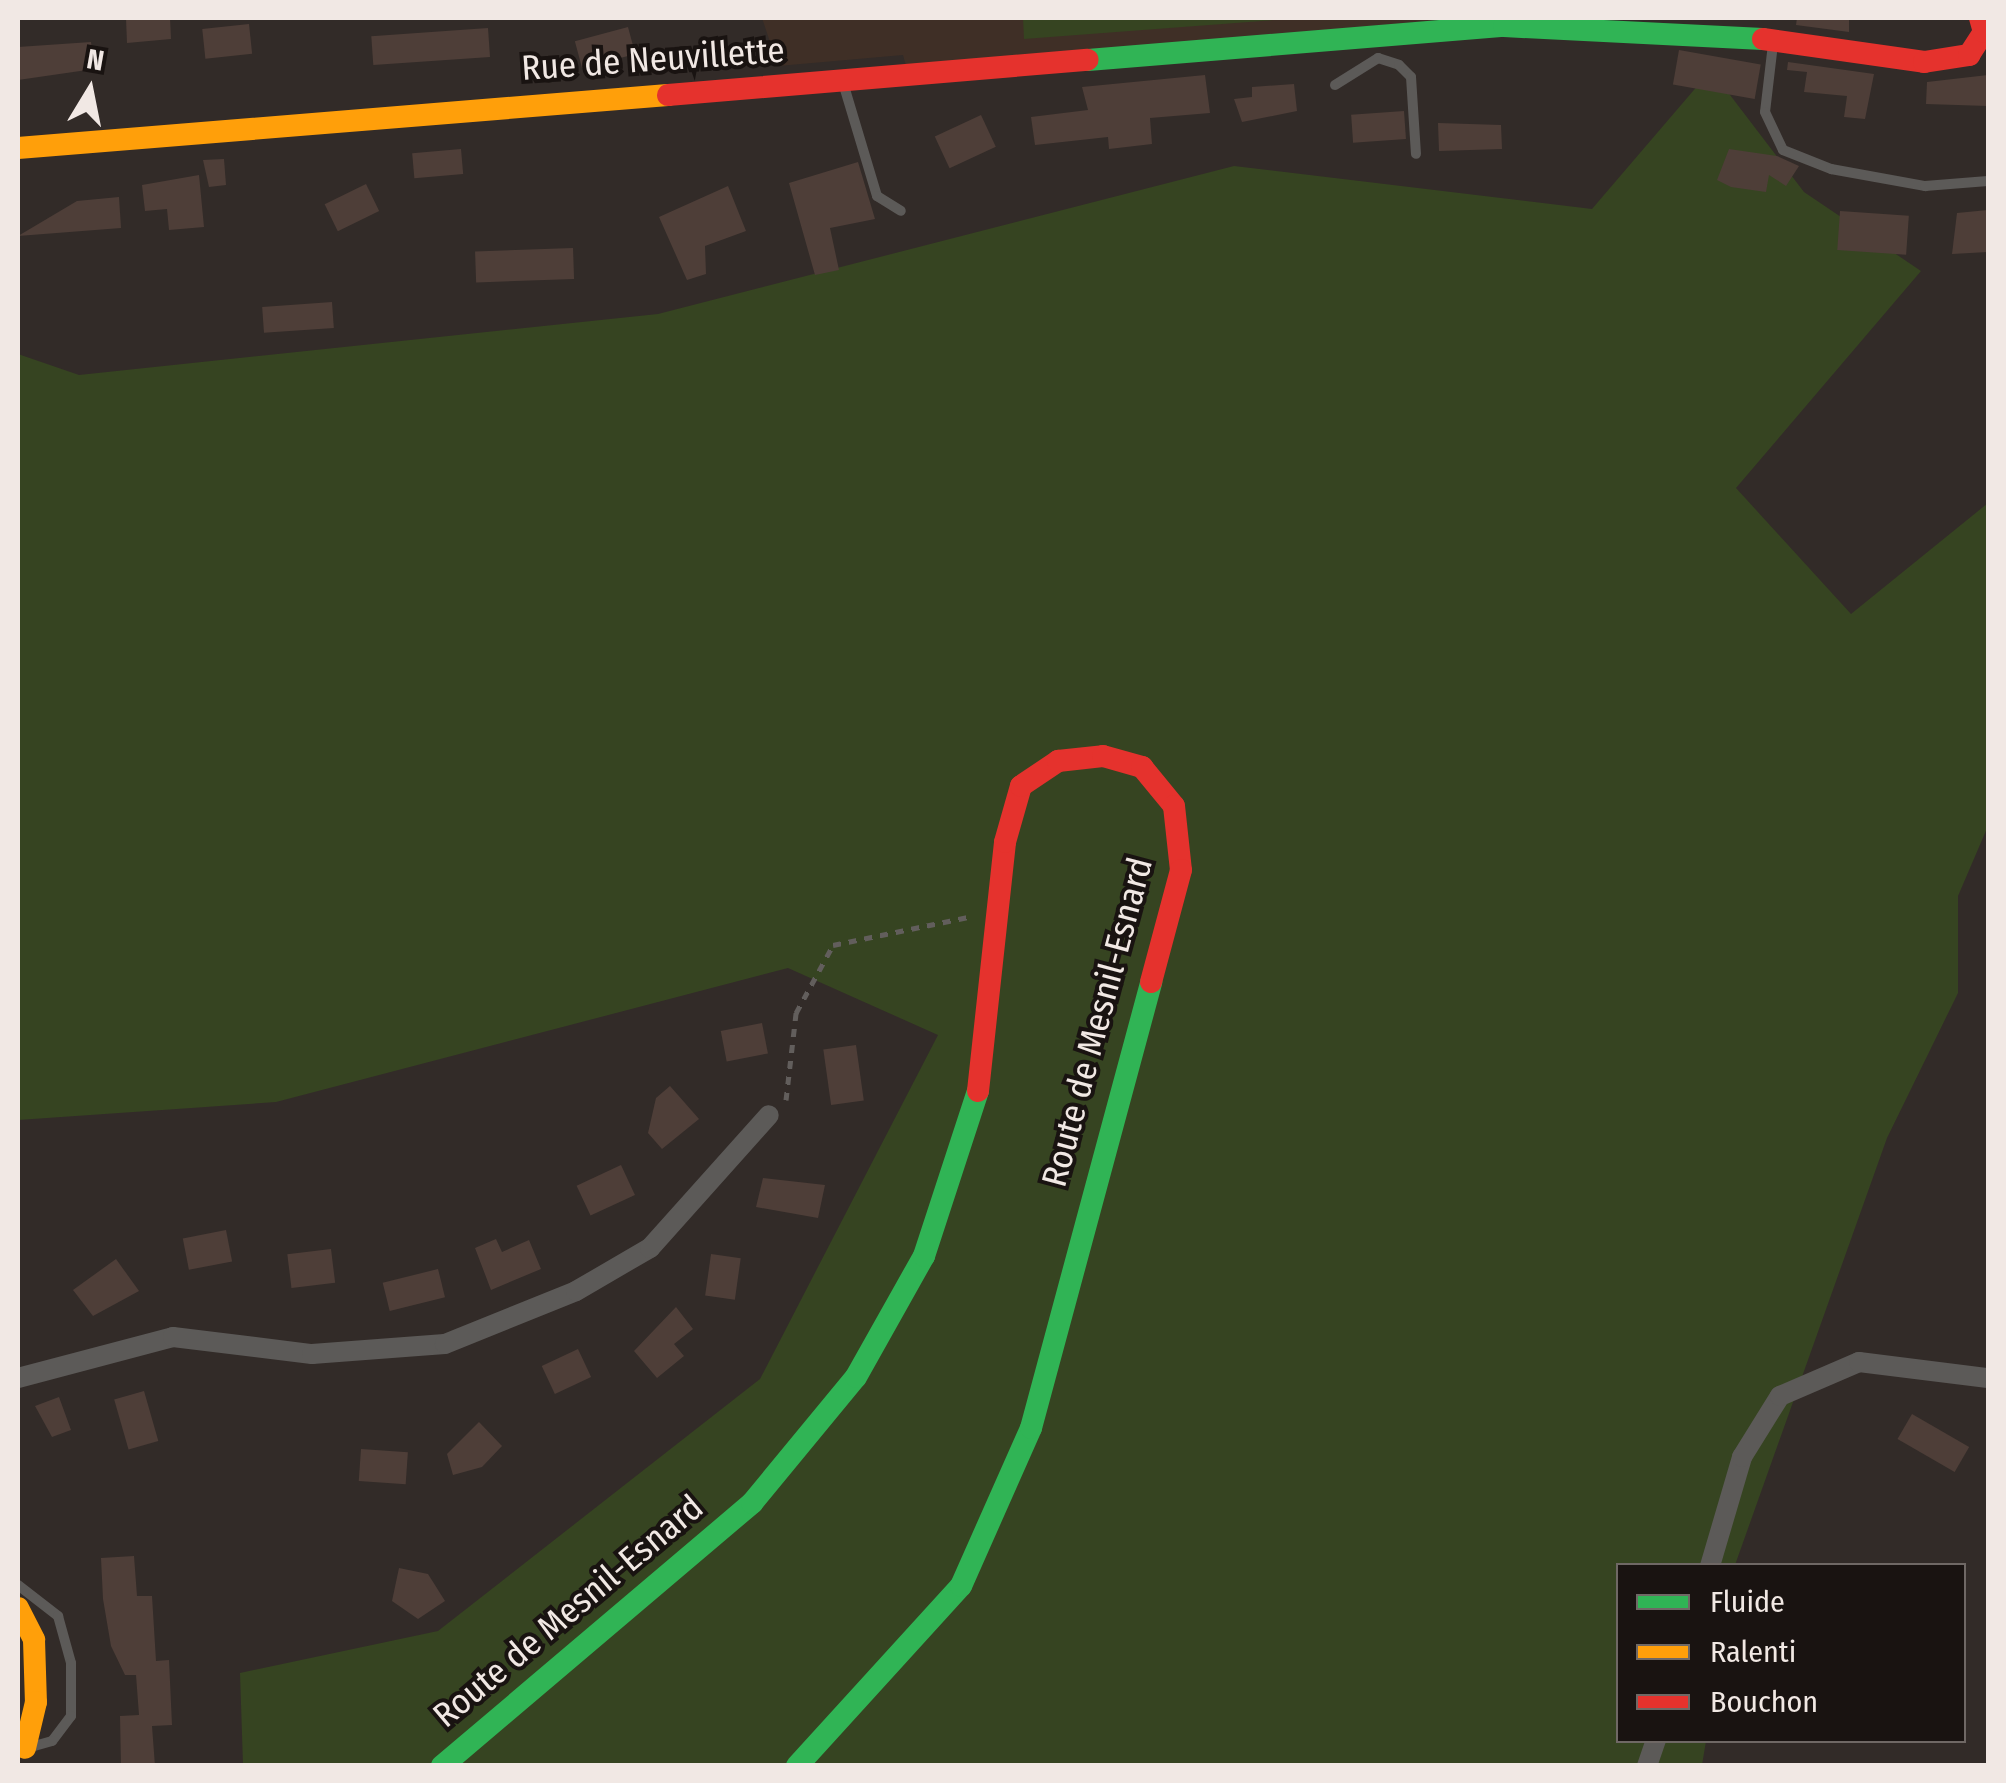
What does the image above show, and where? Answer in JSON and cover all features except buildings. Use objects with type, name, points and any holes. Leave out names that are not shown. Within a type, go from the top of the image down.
[{"type":"street","name":"Rue de Neuvillette","points":[[18,148],[844,80],[1378,46],[1504,26],[1720,25],[1773,43],[1924,62],[1970,55],[1983,45],[1980,18]]},
{"type":"street","name":"Route de Mesnil-Esnard","points":[[442,1766],[752,1503],[856,1377],[924,1256],[964,1144],[988,1050],[1005,842],[1021,786],[1058,760],[1103,756],[1142,766],[1174,806],[1181,870],[1032,1428],[961,1586],[797,1766]]},
{"type":"street","points":[[18,1378],[173,1337],[328,1355],[445,1344],[576,1291],[650,1248],[769,1115]]},
{"type":"street","points":[[1711,1563],[1742,1456],[1780,1396],[1859,1362],[1988,1378]]},
{"type":"street","points":[[18,1608],[34,1640],[36,1702],[23,1753]]},
{"type":"street","points":[[18,1720],[23,1753]]},
{"type":"lane","points":[[1773,43],[1765,112],[1783,150],[1925,186],[1988,181]]},
{"type":"lane","points":[[1335,85],[1378,46],[1411,77],[1416,154]]},
{"type":"lane","points":[[844,80],[877,196],[901,211]]},
{"type":"lane","points":[[18,1586],[58,1616],[71,1663],[71,1716],[52,1741],[23,1753]]},
{"type":"path","points":[[769,1115],[785,1112],[796,1013],[832,945],[1002,910]]},
{"type":"shaded area","points":[[762,18],[1463,18],[906,66],[903,55],[778,66]]},
{"type":"green space","points":[[1023,18],[1301,18],[1024,39]]},
{"type":"green space","points":[[1711,70],[1804,192],[1921,271],[1736,488],[1851,614],[1988,503],[1988,826],[1958,896],[1958,993],[1887,1138],[1736,1563],[1616,1563],[1616,1743],[1706,1743],[1702,1765],[243,1765],[240,1673],[438,1631],[760,1379],[938,1035],[788,968],[276,1102],[18,1120],[18,354],[79,375],[658,314],[1234,166],[1592,209]]},
{"type":"traffic: fast","points":[[1088,60],[1504,26],[1763,39]]},
{"type":"traffic: fast","points":[[797,1766],[961,1586],[1031,1428],[1151,982]]},
{"type":"traffic: fast","points":[[442,1766],[752,1503],[856,1377],[924,1256],[978,1091]]},
{"type":"traffic: slow","points":[[18,148],[668,95]]},
{"type":"traffic: slow","points":[[18,1608],[34,1640],[36,1702],[25,1748]]},
{"type":"traffic: jam","points":[[1763,39],[1924,62],[1969,55],[1984,32],[1980,18]]},
{"type":"traffic: jam","points":[[668,95],[1088,60]]},
{"type":"traffic: jam","points":[[978,1091],[1005,842],[1021,786],[1058,761],[1103,756],[1142,767],[1174,806],[1181,870],[1151,982]]}]
